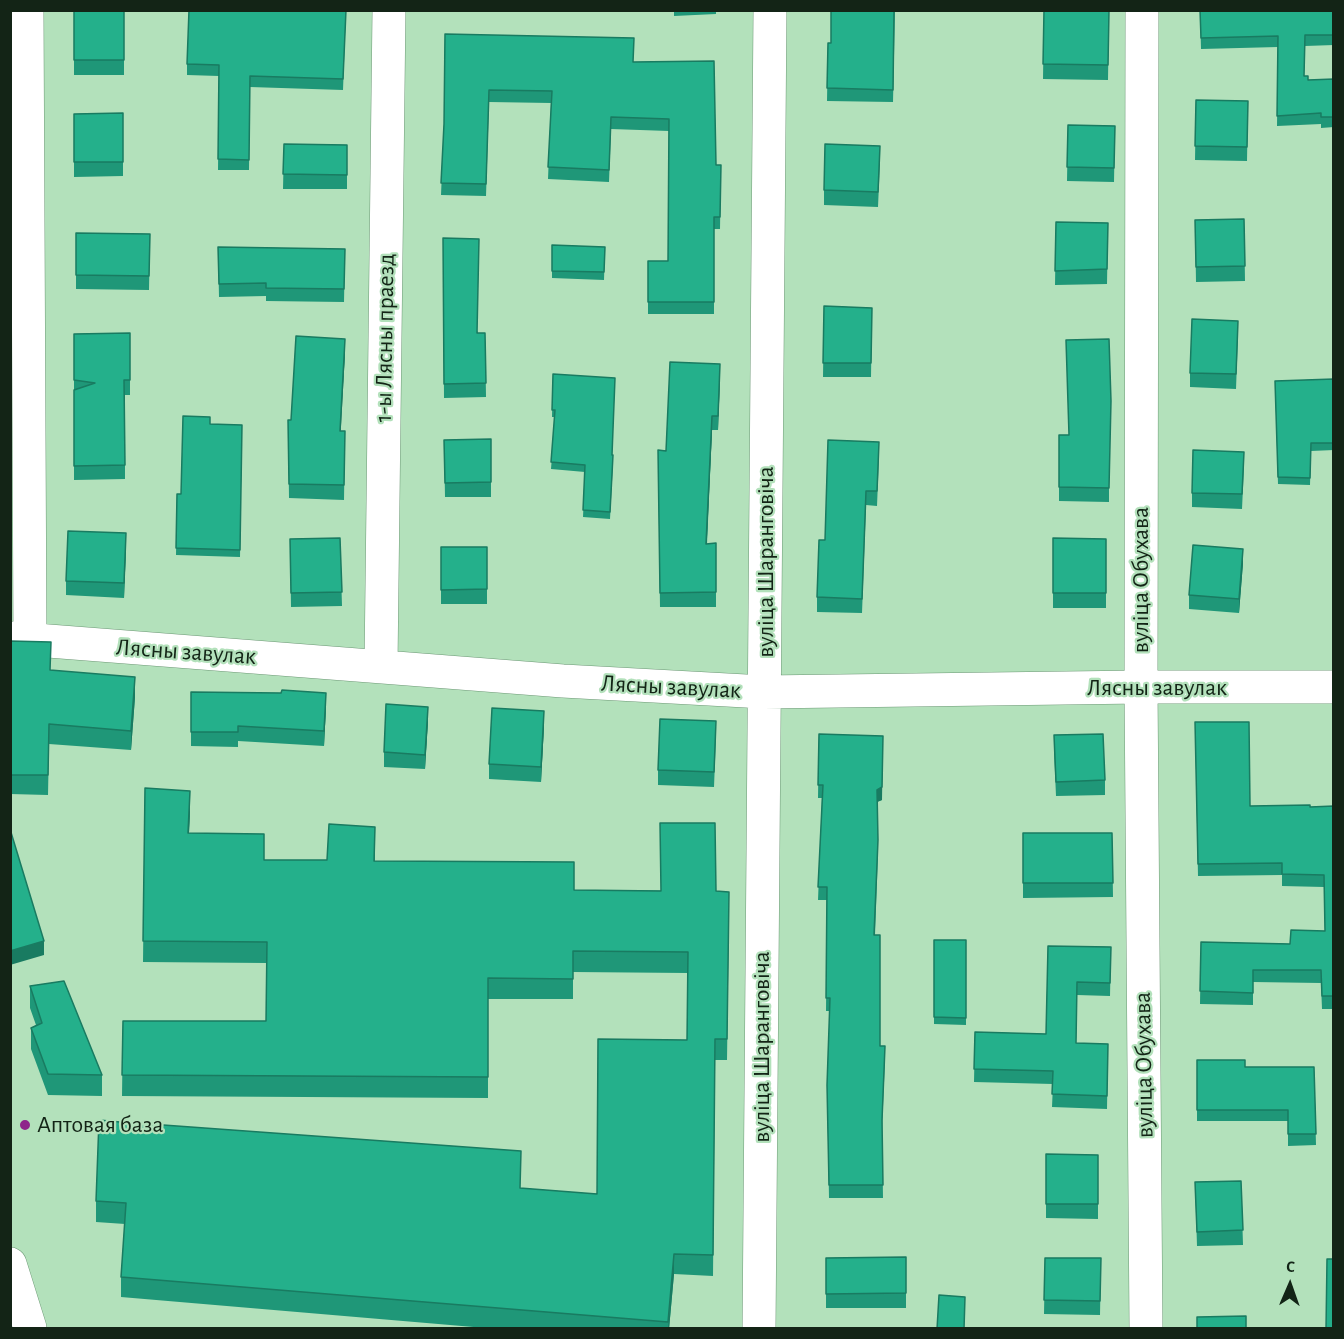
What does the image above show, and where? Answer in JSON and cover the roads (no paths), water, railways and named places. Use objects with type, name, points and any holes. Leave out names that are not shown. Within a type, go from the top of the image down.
[{"type":"street","points":[[20,640],[27,10]]},
{"type":"street","name":"1-ы Лясны праезд","points":[[381,665],[389,10]]},
{"type":"street","name":"вуліца Шаранговіча","points":[[759,1329],[770,10]]},
{"type":"street","name":"вуліца Обухава","points":[[1142,10],[1140,687],[1146,1329]]},
{"type":"street","name":"Лясны завулак","points":[[20,640],[381,665],[563,681],[764,692],[1334,687]]},
{"type":"street","points":[[10,1264],[30,1329]]},
{"type":"place","name":"Аптовая база","points":[[25,1125]]}]
